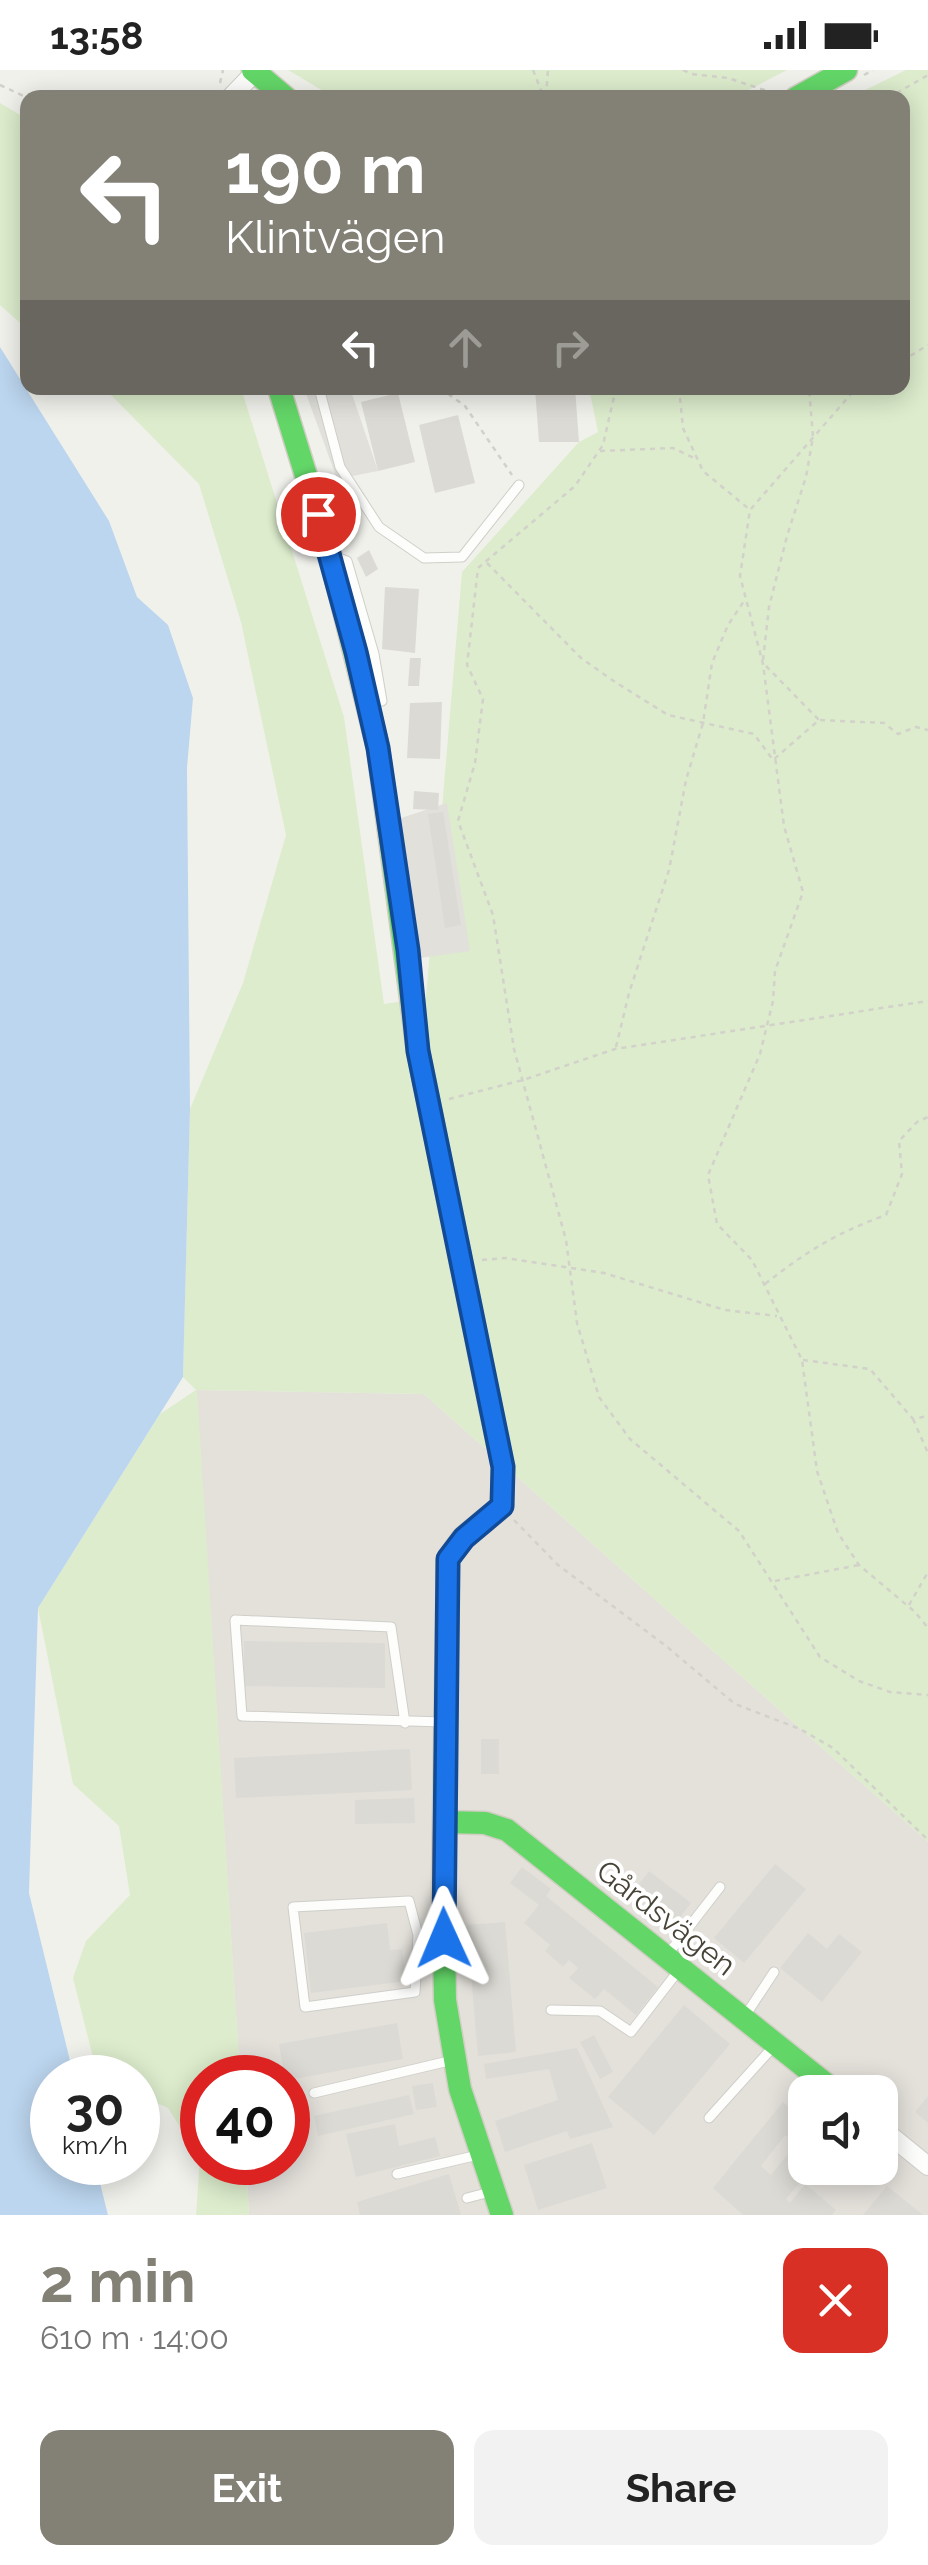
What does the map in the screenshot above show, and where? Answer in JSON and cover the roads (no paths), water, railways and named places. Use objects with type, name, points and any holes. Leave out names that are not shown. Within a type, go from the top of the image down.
[{"type":"street","points":[[810,90],[846,70]]},
{"type":"street","points":[[237,90],[254,71],[277,90]]},
{"type":"street","points":[[280,395],[330,555],[378,748],[408,950],[418,1051],[500,1449],[502,1506],[464,1538],[448,1559],[444,1938],[445,2000],[460,2089],[502,2215]]},
{"type":"street","name":"Gårdsvägen","points":[[444,1822],[485,1823],[507,1830],[815,2075]]},
{"type":"street","points":[[898,2142],[928,2166]]},
{"type":"lane","points":[[321,395],[340,467],[380,527],[424,558],[462,557],[519,484]]},
{"type":"lane","points":[[330,555],[348,561],[374,654],[382,701]]},
{"type":"lane","points":[[405,1723],[391,1627],[235,1620],[242,1716],[405,1723],[446,1722]]},
{"type":"lane","points":[[552,2010],[600,2011],[631,2032],[720,1887]]},
{"type":"lane","points":[[409,1901],[418,1935],[414,1992],[305,2007],[293,1907],[409,1901]]},
{"type":"lane","points":[[418,1935],[444,1938]]},
{"type":"lane","points":[[743,2018],[774,1972]]},
{"type":"lane","points":[[710,2118],[776,2044]]},
{"type":"lane","points":[[314,2094],[455,2060]]},
{"type":"lane","points":[[398,2174],[481,2154]]},
{"type":"lane","points":[[467,2198],[493,2191]]},
{"type":"water","points":[[0,347],[20,379],[20,395],[30,395],[109,521],[137,597],[168,625],[193,698],[187,768],[190,1109],[183,1377],[38,1608],[29,1893],[69,2055],[30,2055],[30,2185],[100,2185],[108,2215],[0,2215]]}]
